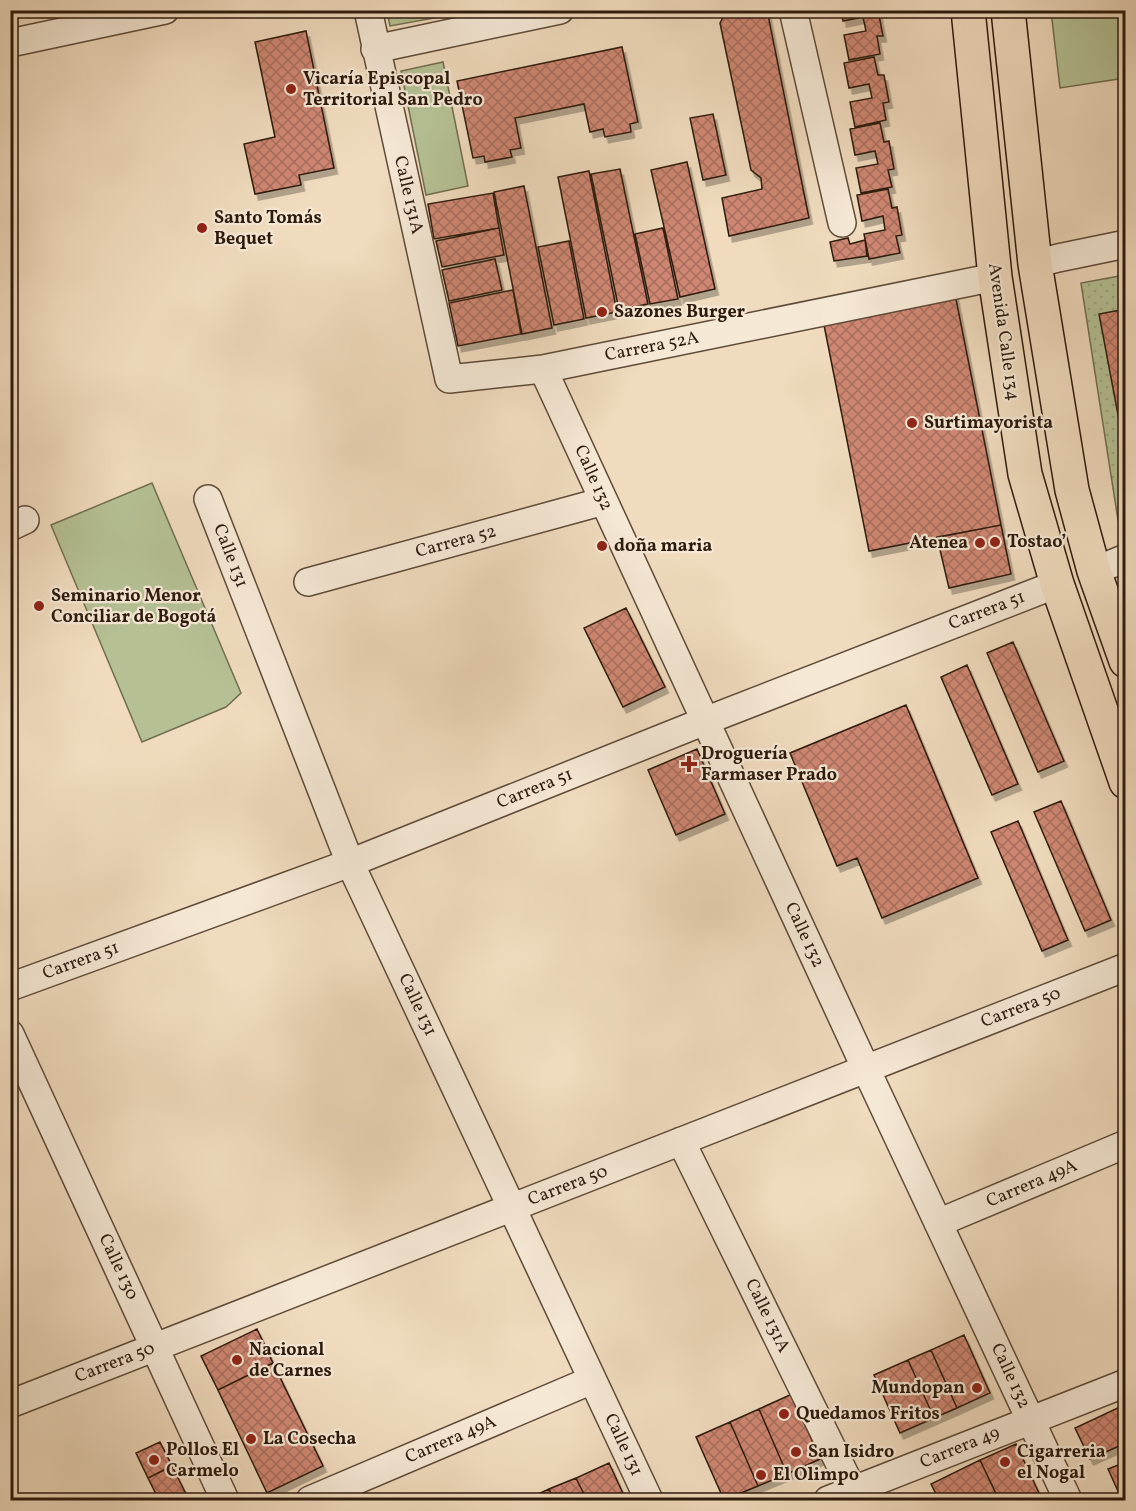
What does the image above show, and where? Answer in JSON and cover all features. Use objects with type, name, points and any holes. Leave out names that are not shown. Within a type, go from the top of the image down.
[{"type":"main road","name":"Avenida Calle 134","points":[[968,10],[995,277],[1025,474],[1057,584],[1125,782]]},
{"type":"main road","points":[[1008,10],[1035,264],[1072,490],[1094,571],[1125,661]]},
{"type":"street","points":[[10,43],[165,10]]},
{"type":"street","name":"Calle 131A","points":[[368,10],[449,379]]},
{"type":"street","points":[[375,49],[560,10]]},
{"type":"street","points":[[794,10],[843,223]]},
{"type":"street","points":[[1035,264],[1125,244]]},
{"type":"street","name":"Carrera 52A","points":[[449,379],[543,369],[995,277]]},
{"type":"street","name":"Calle 132","points":[[543,369],[1068,1500]]},
{"type":"street","name":"Calle 131","points":[[208,499],[350,863],[649,1500]]},
{"type":"street","name":"Carrera 52","points":[[308,582],[604,501]]},
{"type":"street","points":[[1094,571],[1125,558]]},
{"type":"street","name":"Carrera 51","points":[[10,987],[350,863],[1057,584]]},
{"type":"street","name":"Carrera 50","points":[[10,1404],[1125,967]]},
{"type":"street","name":"Calle 130","points":[[10,1034],[225,1500]]},
{"type":"street","name":"Calle 131A","points":[[681,1142],[853,1491]]},
{"type":"street","name":"Carrera 49A","points":[[938,1223],[1125,1144]]},
{"type":"street","name":"Carrera 49A","points":[[310,1500],[592,1380]]},
{"type":"street","name":"Carrera 49","points":[[828,1500],[1125,1383]]},
{"type":"green space","points":[[461,10],[462,13],[390,26],[387,11]]},
{"type":"green space","points":[[1051,11],[1125,11],[1125,78],[1060,88]]},
{"type":"green space","points":[[443,62],[468,186],[426,195],[401,71]]},
{"type":"green space","points":[[1125,275],[1126,517],[1118,520],[1081,283]]},
{"type":"green space","points":[[152,483],[241,693],[226,707],[142,742],[51,525]]},
{"type":"building","points":[[727,10],[767,10],[809,218],[729,236],[722,198],[762,189],[761,178],[751,170],[720,23]]},
{"type":"building","points":[[841,10],[878,10],[883,36],[877,36],[880,54],[849,60],[844,35],[866,31],[863,17],[843,21]]},
{"type":"building","name":"Vicaría Episcopal Territorial San Pedro","points":[[306,31],[334,168],[299,175],[301,185],[255,194],[244,144],[275,137],[255,42]]},
{"type":"building","points":[[622,47],[638,122],[630,124],[631,132],[605,137],[603,129],[590,132],[584,104],[515,118],[521,148],[510,150],[512,157],[485,162],[484,156],[473,158],[457,81]]},
{"type":"building","points":[[874,57],[878,75],[884,75],[889,102],[883,103],[886,120],[855,127],[850,102],[872,98],[869,84],[849,88],[844,63]]},
{"type":"building","points":[[713,114],[726,175],[703,180],[690,118]]},
{"type":"building","points":[[880,123],[884,142],[889,141],[894,169],[888,170],[892,187],[861,193],[856,168],[878,164],[875,151],[855,155],[850,129]]},
{"type":"building","points":[[687,162],[715,289],[680,297],[651,170]]},
{"type":"building","points":[[620,169],[648,304],[619,310],[591,174]]},
{"type":"building","points":[[589,171],[617,312],[586,318],[558,177]]},
{"type":"building","points":[[524,186],[552,328],[522,334],[494,192]]},
{"type":"building","points":[[888,189],[892,208],[897,207],[902,235],[896,236],[900,253],[869,259],[864,234],[885,230],[883,216],[862,221],[857,195]]},
{"type":"building","points":[[493,193],[499,228],[434,239],[428,204]]},
{"type":"building","points":[[499,228],[504,255],[442,267],[436,241]]},
{"type":"building","points":[[663,228],[678,299],[650,304],[635,234]]},
{"type":"building","points":[[848,238],[850,244],[865,240],[867,256],[834,261],[830,242]]},
{"type":"building","points":[[569,241],[584,319],[554,325],[538,247]]},
{"type":"building","points":[[495,259],[502,290],[449,301],[442,270]]},
{"type":"building","points":[[513,290],[521,334],[458,346],[449,303]]},
{"type":"building","name":"Surtimayorista","points":[[955,294],[1001,525],[869,551],[823,320]]},
{"type":"building","points":[[1126,309],[1126,457],[1099,314]]},
{"type":"building","points":[[1001,525],[1011,574],[949,588],[937,537]]},
{"type":"building","points":[[626,608],[665,687],[623,707],[584,628]]},
{"type":"building","points":[[1013,642],[1064,761],[1038,772],[987,653]]},
{"type":"building","points":[[967,665],[1018,784],[992,795],[941,677]]},
{"type":"building","points":[[906,705],[978,878],[882,918],[857,858],[837,866],[790,753]]},
{"type":"building","points":[[697,749],[725,814],[676,835],[648,770]]},
{"type":"building","points":[[1061,801],[1111,920],[1085,931],[1034,812]]},
{"type":"building","points":[[1018,821],[1068,940],[1042,951],[991,832]]},
{"type":"building","name":"Nacional de Carnes","points":[[257,1329],[273,1363],[218,1390],[201,1356]]},
{"type":"building","points":[[964,1335],[990,1393],[957,1408],[931,1350]]},
{"type":"building","points":[[931,1350],[957,1408],[934,1418],[908,1360]]},
{"type":"building","points":[[908,1360],[934,1418],[900,1433],[874,1375]]},
{"type":"building","points":[[273,1363],[323,1466],[267,1493],[218,1390]]},
{"type":"building","points":[[792,1394],[820,1459],[787,1474],[759,1409]]},
{"type":"building","points":[[1122,1406],[1126,1413],[1126,1443],[1090,1459],[1075,1428]]},
{"type":"building","points":[[759,1409],[787,1474],[758,1486],[730,1422]]},
{"type":"building","points":[[730,1422],[758,1486],[724,1500],[696,1437]]},
{"type":"building","name":"Pollos El Carmelo","points":[[160,1442],[172,1466],[148,1478],[136,1453]]},
{"type":"building","points":[[1016,1444],[1039,1493],[1023,1500],[999,1500],[980,1460]]},
{"type":"building","points":[[980,1460],[999,1500],[939,1500],[931,1484]]},
{"type":"building","points":[[1126,1462],[1126,1500],[1122,1500],[1108,1469]]},
{"type":"building","points":[[609,1463],[626,1500],[587,1500],[576,1478]]},
{"type":"building","points":[[172,1466],[189,1500],[159,1500],[148,1478]]},
{"type":"building","points":[[576,1478],[587,1500],[554,1500],[549,1489]]},
{"type":"building","points":[[549,1489],[554,1500],[525,1500]]},
{"type":"building","points":[[936,1493],[939,1500],[920,1500]]},
{"type":"place","name":"Vicaría Episcopal Territorial San Pedro","points":[[291,89]]},
{"type":"place","name":"Santo Tomás Bequet","points":[[202,228]]},
{"type":"place","name":"Sazones Burger","points":[[602,312]]},
{"type":"place","name":"Surtimayorista","points":[[912,423]]},
{"type":"place","name":"Tostao’","points":[[995,542]]},
{"type":"place","name":"Atenea","points":[[980,543]]},
{"type":"place","name":"doña maria","points":[[602,546]]},
{"type":"place","name":"Seminario Menor Conciliar de Bogotá","points":[[39,606]]},
{"type":"place","name":"Droguería Farmaser Prado","points":[[689,764]]},
{"type":"place","name":"Nacional de Carnes","points":[[237,1360]]},
{"type":"place","name":"Mundopan","points":[[977,1388]]},
{"type":"place","name":"Quedamos Fritos","points":[[784,1414]]},
{"type":"place","name":"La Cosecha","points":[[251,1439]]},
{"type":"place","name":"San Isidro","points":[[796,1452]]},
{"type":"place","name":"Pollos El Carmelo","points":[[154,1460]]},
{"type":"place","name":"Cigarreria el Nogal","points":[[1005,1462]]},
{"type":"place","name":"El Olimpo","points":[[761,1475]]}]
